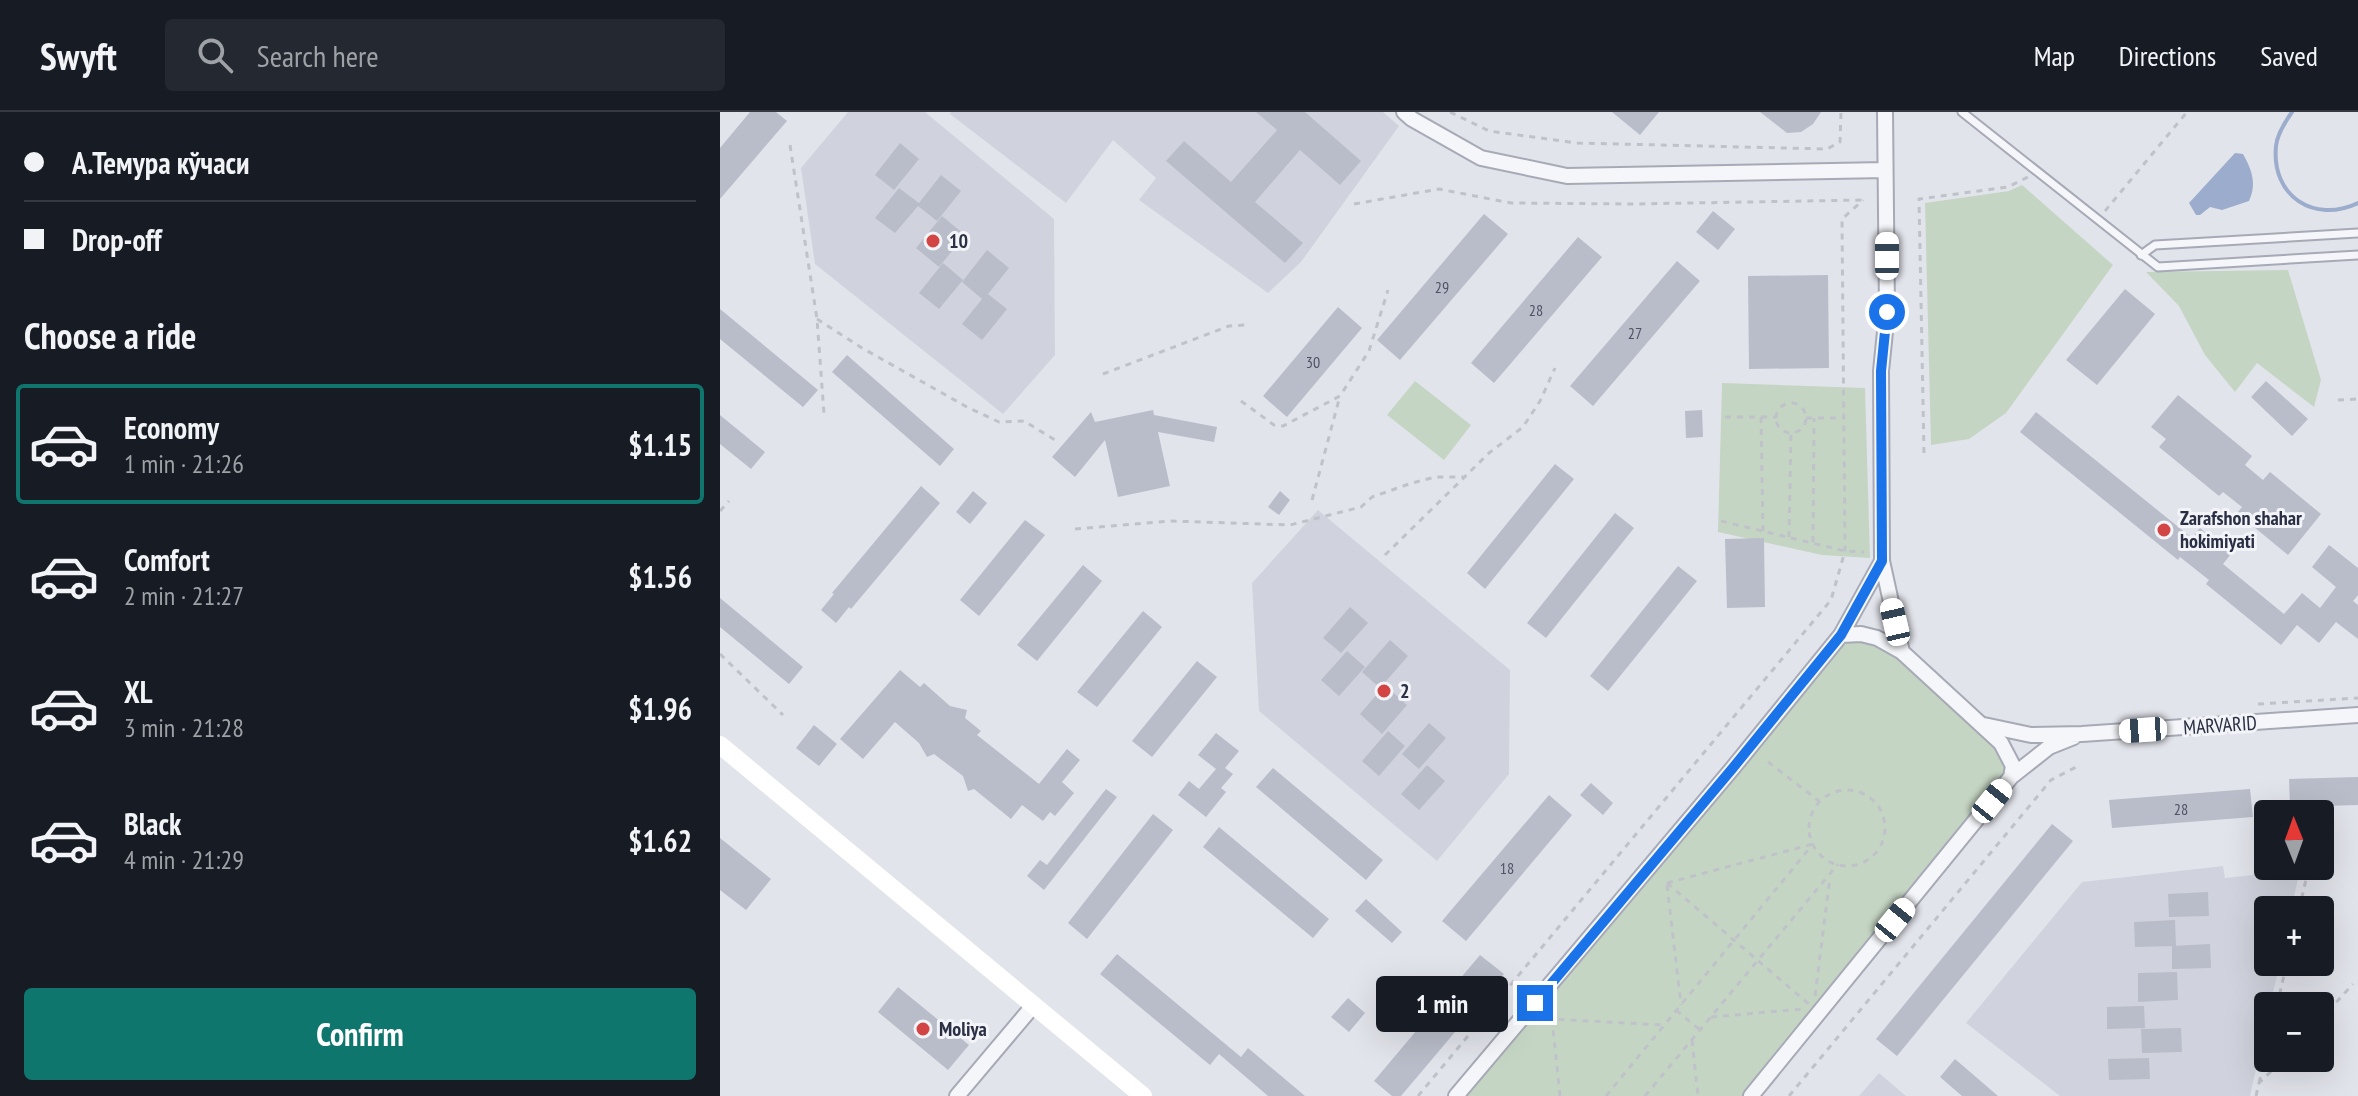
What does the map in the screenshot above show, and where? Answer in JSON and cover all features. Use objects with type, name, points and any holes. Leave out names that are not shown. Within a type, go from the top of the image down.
[{"type":"street","points":[[1404,112],[1481,158],[1567,176],[1885,170]]},
{"type":"street","points":[[1885,112],[1887,312],[1881,371],[1882,561],[1902,652]]},
{"type":"street","points":[[1456,1096],[1841,635],[1882,561]]},
{"type":"street","points":[[1841,635],[1861,634],[1877,638],[1902,652],[2001,743],[2013,766],[2011,777]]},
{"type":"street","name":"MARVARID","points":[[1982,724],[2031,735],[2082,734],[2358,715]]},
{"type":"street","points":[[1751,1096],[2011,777],[2049,747],[2082,734]]},
{"type":"street","points":[[720,745],[1143,1096]]},
{"type":"street","points":[[957,1096],[1033,1006]]},
{"type":"lane","points":[[1962,112],[2158,267],[2358,255]]},
{"type":"lane","points":[[2141,255],[2155,245],[2358,233]]},
{"type":"path","points":[[1450,112],[1489,131],[1577,143],[1827,149],[1840,142],[1841,112]]},
{"type":"path","points":[[2097,220],[2187,112]]},
{"type":"path","points":[[790,145],[817,319],[824,414]]},
{"type":"path","points":[[1924,453],[1919,199],[2008,187],[2037,172]]},
{"type":"path","points":[[1354,204],[1439,189],[1511,203],[1863,200],[1842,219],[1845,551],[1831,600],[1418,1096]]},
{"type":"path","points":[[1312,500],[1340,396],[1369,351],[1388,290]]},
{"type":"path","points":[[817,319],[967,407],[999,422],[1024,421],[1055,440]]},
{"type":"path","points":[[1103,374],[1229,326],[1246,325]]},
{"type":"path","points":[[1385,555],[1489,453],[1523,427],[1540,401],[1555,368]]},
{"type":"path","points":[[1241,401],[1274,425],[1283,426],[1340,396]]},
{"type":"path","points":[[2338,400],[2358,399]]},
{"type":"path","points":[[1792,403],[1801,406],[1806,418],[1800,429],[1791,432],[1779,426],[1776,417],[1782,405],[1792,403]]},
{"type":"path","points":[[1725,417],[1776,417]]},
{"type":"path","points":[[1761,417],[1763,531]]},
{"type":"path","points":[[1806,418],[1844,418]]},
{"type":"path","points":[[1813,544],[1814,418]]},
{"type":"path","points":[[1789,538],[1791,432]]},
{"type":"path","points":[[1075,529],[1171,521],[1290,525],[1361,507],[1372,497],[1412,483],[1435,477],[1465,477]]},
{"type":"path","points":[[720,511],[729,501]]},
{"type":"path","points":[[1721,521],[1845,551],[1864,552]]},
{"type":"path","points":[[720,654],[783,715]]},
{"type":"path","points":[[2258,704],[2358,698]]},
{"type":"path","points":[[1768,762],[1819,801]]},
{"type":"path","points":[[1789,1096],[2051,780],[2076,767]]},
{"type":"path","points":[[1842,790],[1867,796],[1883,814],[1884,838],[1879,849],[1859,864],[1847,866],[1824,859],[1810,838],[1812,812],[1819,801],[1842,790]]},
{"type":"path","points":[[1667,883],[1813,844]]},
{"type":"path","points":[[1606,1096],[1813,844]]},
{"type":"path","points":[[1645,1096],[1838,864]]},
{"type":"path","points":[[1813,1009],[1831,873]]},
{"type":"path","points":[[1667,883],[1813,1009]]},
{"type":"path","points":[[1667,883],[1681,1005]]},
{"type":"path","points":[[2334,1005],[2353,984]]},
{"type":"path","points":[[1711,1017],[1813,1009]]},
{"type":"path","points":[[1676,1010],[1700,1030]]},
{"type":"path","points":[[1560,1096],[1552,1019],[1664,1025]]},
{"type":"path","points":[[1692,1040],[1698,1096]]},
{"type":"path","points":[[2256,1096],[2262,1072]]},
{"type":"path","points":[[2259,1083],[2270,1072]]},
{"type":"shaded area","name":"10","points":[[848,112],[925,112],[1054,219],[1055,355],[1003,414],[815,264],[801,168]]},
{"type":"shaded area","points":[[951,112],[1383,112],[1399,126],[1301,262],[1268,293],[1139,200],[1156,178],[1113,140],[1066,203]]},
{"type":"shaded area","name":"2","points":[[1318,510],[1510,670],[1509,774],[1437,861],[1259,711],[1252,583]]},
{"type":"shaded area","points":[[2223,866],[2225,878],[2254,875],[2254,880],[2298,880],[2294,896],[2254,896],[2254,976],[2277,976],[2273,992],[2254,992],[2255,1072],[2250,1096],[2060,1096],[1966,1023],[2082,882]]},
{"type":"shaded area","points":[[1879,1073],[1906,1096],[1859,1096]]},
{"type":"green space","points":[[2022,185],[2113,265],[2006,413],[1969,439],[1931,445],[1925,203],[2009,191]]},
{"type":"green space","points":[[2288,270],[2321,380],[2314,407],[2257,363],[2235,392],[2205,355],[2179,306],[2146,272]]},
{"type":"green space","points":[[1415,381],[1471,425],[1444,460],[1387,415]]},
{"type":"green space","points":[[1722,383],[1865,388],[1870,558],[1822,555],[1718,532]]},
{"type":"green space","points":[[1841,635],[1877,638],[1982,724],[2013,766],[1751,1096],[1456,1096]]},
{"type":"water","points":[[2235,153],[2243,154],[2251,171],[2253,189],[2249,201],[2222,210],[2210,207],[2196,215],[2189,203]]},
{"type":"building","points":[[750,112],[776,112],[787,121],[720,199],[720,148]]},
{"type":"building","points":[[1256,112],[1305,112],[1361,161],[1340,185],[1300,150],[1255,202],[1303,243],[1285,263],[1166,161],[1184,141],[1231,182],[1277,130]]},
{"type":"building","points":[[1612,112],[1659,112],[1640,135]]},
{"type":"building","points":[[1760,112],[1821,112],[1813,124],[1801,132],[1787,133]]},
{"type":"building","points":[[900,143],[919,159],[894,190],[875,175]]},
{"type":"building","points":[[941,175],[961,191],[937,221],[918,206],[895,233],[875,218],[899,188],[919,203]]},
{"type":"building","points":[[1713,211],[1735,229],[1718,250],[1696,232]]},
{"type":"building","points":[[1484,214],[1508,234],[1400,360],[1377,340]]},
{"type":"building","points":[[942,216],[965,235],[939,267],[916,248]]},
{"type":"building","points":[[1578,237],[1602,257],[1494,383],[1471,363]]},
{"type":"building","points":[[987,250],[1009,268],[988,294],[1007,309],[982,340],[962,324],[982,299],[962,282]]},
{"type":"building","points":[[1677,261],[1700,281],[1593,406],[1570,386]]},
{"type":"building","points":[[943,263],[963,280],[939,309],[919,293]]},
{"type":"building","points":[[1828,275],[1829,368],[1749,369],[1748,276]]},
{"type":"building","points":[[2125,289],[2155,314],[2097,385],[2066,360]]},
{"type":"building","points":[[1338,307],[1362,328],[1287,417],[1263,396]]},
{"type":"building","points":[[720,309],[818,390],[803,407],[720,339]]},
{"type":"building","points":[[847,355],[954,449],[940,466],[832,372]]},
{"type":"building","points":[[2266,381],[2308,419],[2292,436],[2251,397]]},
{"type":"building","points":[[2178,395],[2252,456],[2245,465],[2263,480],[2270,472],[2321,514],[2288,555],[2237,513],[2242,507],[2223,492],[2219,496],[2159,447],[2166,439],[2151,427]]},
{"type":"building","points":[[1153,410],[1154,415],[1217,427],[1214,442],[1158,432],[1170,486],[1118,497],[1105,440],[1075,477],[1052,457],[1091,412],[1095,422]]},
{"type":"building","points":[[1702,410],[1703,437],[1686,438],[1685,411]]},
{"type":"building","name":"Zarafshon shahar hokimiyati","points":[[2036,412],[2192,538],[2200,528],[2231,554],[2223,564],[2284,614],[2302,593],[2320,608],[2336,587],[2312,567],[2329,545],[2358,568],[2358,595],[2353,601],[2358,605],[2358,639],[2336,622],[2319,643],[2297,625],[2281,645],[2206,584],[2209,580],[2180,557],[2178,560],[2020,432]]},
{"type":"building","points":[[720,415],[765,452],[751,469],[720,444]]},
{"type":"building","points":[[1555,464],[1574,479],[1485,589],[1467,573]]},
{"type":"building","points":[[921,486],[940,503],[836,623],[821,610]]},
{"type":"building","points":[[973,491],[987,503],[970,524],[956,512]]},
{"type":"building","points":[[1280,491],[1290,500],[1279,515],[1268,507]]},
{"type":"building","points":[[1615,513],[1634,528],[1546,638],[1527,623]]},
{"type":"building","points":[[1025,520],[1045,535],[979,616],[960,600]]},
{"type":"building","points":[[1764,538],[1765,607],[1727,608],[1725,539]]},
{"type":"building","points":[[1083,565],[1102,581],[1037,661],[1017,645]]},
{"type":"building","points":[[1678,566],[1697,581],[1608,691],[1590,676]]},
{"type":"building","points":[[720,598],[803,667],[789,684],[720,627]]},
{"type":"building","points":[[1350,607],[1368,623],[1341,653],[1323,638]]},
{"type":"building","points":[[1143,611],[1162,627],[1097,707],[1077,692]]},
{"type":"building","points":[[1390,640],[1408,656],[1380,688],[1362,672]]},
{"type":"building","points":[[1347,651],[1365,667],[1339,696],[1321,680]]},
{"type":"building","points":[[1197,661],[1217,677],[1152,757],[1132,741]]},
{"type":"building","points":[[900,670],[920,687],[924,683],[950,706],[967,710],[965,718],[981,731],[977,735],[1039,784],[1067,749],[1080,760],[1062,782],[1074,793],[1055,816],[1050,812],[1043,821],[1022,805],[1011,819],[974,789],[968,791],[963,776],[934,754],[927,757],[919,743],[895,722],[863,759],[840,739]]},
{"type":"building","points":[[1385,685],[1407,705],[1382,734],[1360,714]]},
{"type":"building","points":[[1429,723],[1446,738],[1419,769],[1402,754]]},
{"type":"building","points":[[814,725],[837,744],[819,766],[796,748]]},
{"type":"building","points":[[1388,731],[1405,746],[1379,776],[1362,761]]},
{"type":"building","points":[[1216,733],[1239,751],[1225,768],[1233,774],[1221,788],[1226,792],[1206,817],[1178,795],[1189,781],[1199,789],[1216,769],[1198,755]]},
{"type":"building","points":[[1427,765],[1445,781],[1419,810],[1401,794]]},
{"type":"building","points":[[1273,768],[1383,860],[1366,880],[1256,787]]},
{"type":"building","points":[[2358,777],[2358,805],[2334,806],[2334,800],[2290,800],[2289,779]]},
{"type":"building","points":[[1591,783],[1613,803],[1603,815],[1580,795]]},
{"type":"building","points":[[1106,789],[1117,797],[1044,890],[1027,876],[1040,860],[1047,865]]},
{"type":"building","points":[[2250,789],[2253,817],[2112,828],[2109,800]]},
{"type":"building","points":[[1549,795],[1572,815],[1466,941],[1442,921]]},
{"type":"building","points":[[1153,814],[1173,830],[1087,939],[1068,923]]},
{"type":"building","points":[[2052,824],[2073,841],[1897,1056],[1876,1039]]},
{"type":"building","points":[[1219,827],[1329,919],[1313,938],[1203,847]]},
{"type":"building","points":[[720,838],[771,879],[746,910],[720,890]]},
{"type":"building","points":[[2208,892],[2209,916],[2169,917],[2168,894]]},
{"type":"building","points":[[1366,899],[1402,932],[1392,943],[1355,911]]},
{"type":"building","points":[[2175,920],[2176,946],[2135,947],[2134,922]]},
{"type":"building","points":[[2210,944],[2211,968],[2172,969],[2172,946]]},
{"type":"building","points":[[1117,954],[1241,1057],[1248,1048],[1305,1096],[1268,1096],[1219,1054],[1210,1065],[1100,974]]},
{"type":"building","points":[[1480,955],[1504,974],[1401,1096],[1392,1096],[1374,1081]]},
{"type":"building","points":[[2177,972],[2178,1000],[2138,1002],[2138,973]]},
{"type":"building","name":"Moliya","points":[[898,987],[969,1045],[948,1070],[878,1012]]},
{"type":"building","points":[[1348,998],[1365,1013],[1349,1032],[1331,1017]]},
{"type":"building","points":[[2144,1006],[2145,1028],[2107,1029],[2107,1007]]},
{"type":"building","points":[[2181,1028],[2182,1052],[2142,1053],[2141,1029]]},
{"type":"building","points":[[2149,1058],[2150,1079],[2109,1080],[2108,1059]]},
{"type":"building","points":[[1955,1059],[1998,1096],[1962,1096],[1940,1077]]},
{"type":"waterway","points":[[2292,112],[2276,146],[2276,164],[2288,192],[2311,207],[2326,210],[2342,209],[2358,203]]},
{"type":"place","name":"10","points":[[933,241]]},
{"type":"place","name":"Zarafshon shahar hokimiyati","points":[[2164,530]]},
{"type":"place","name":"2","points":[[1384,691]]},
{"type":"place","name":"Moliya","points":[[923,1029]]},
{"type":"route","points":[[1535,1003],[1841,635],[1882,561],[1881,371],[1887,312]]}]
